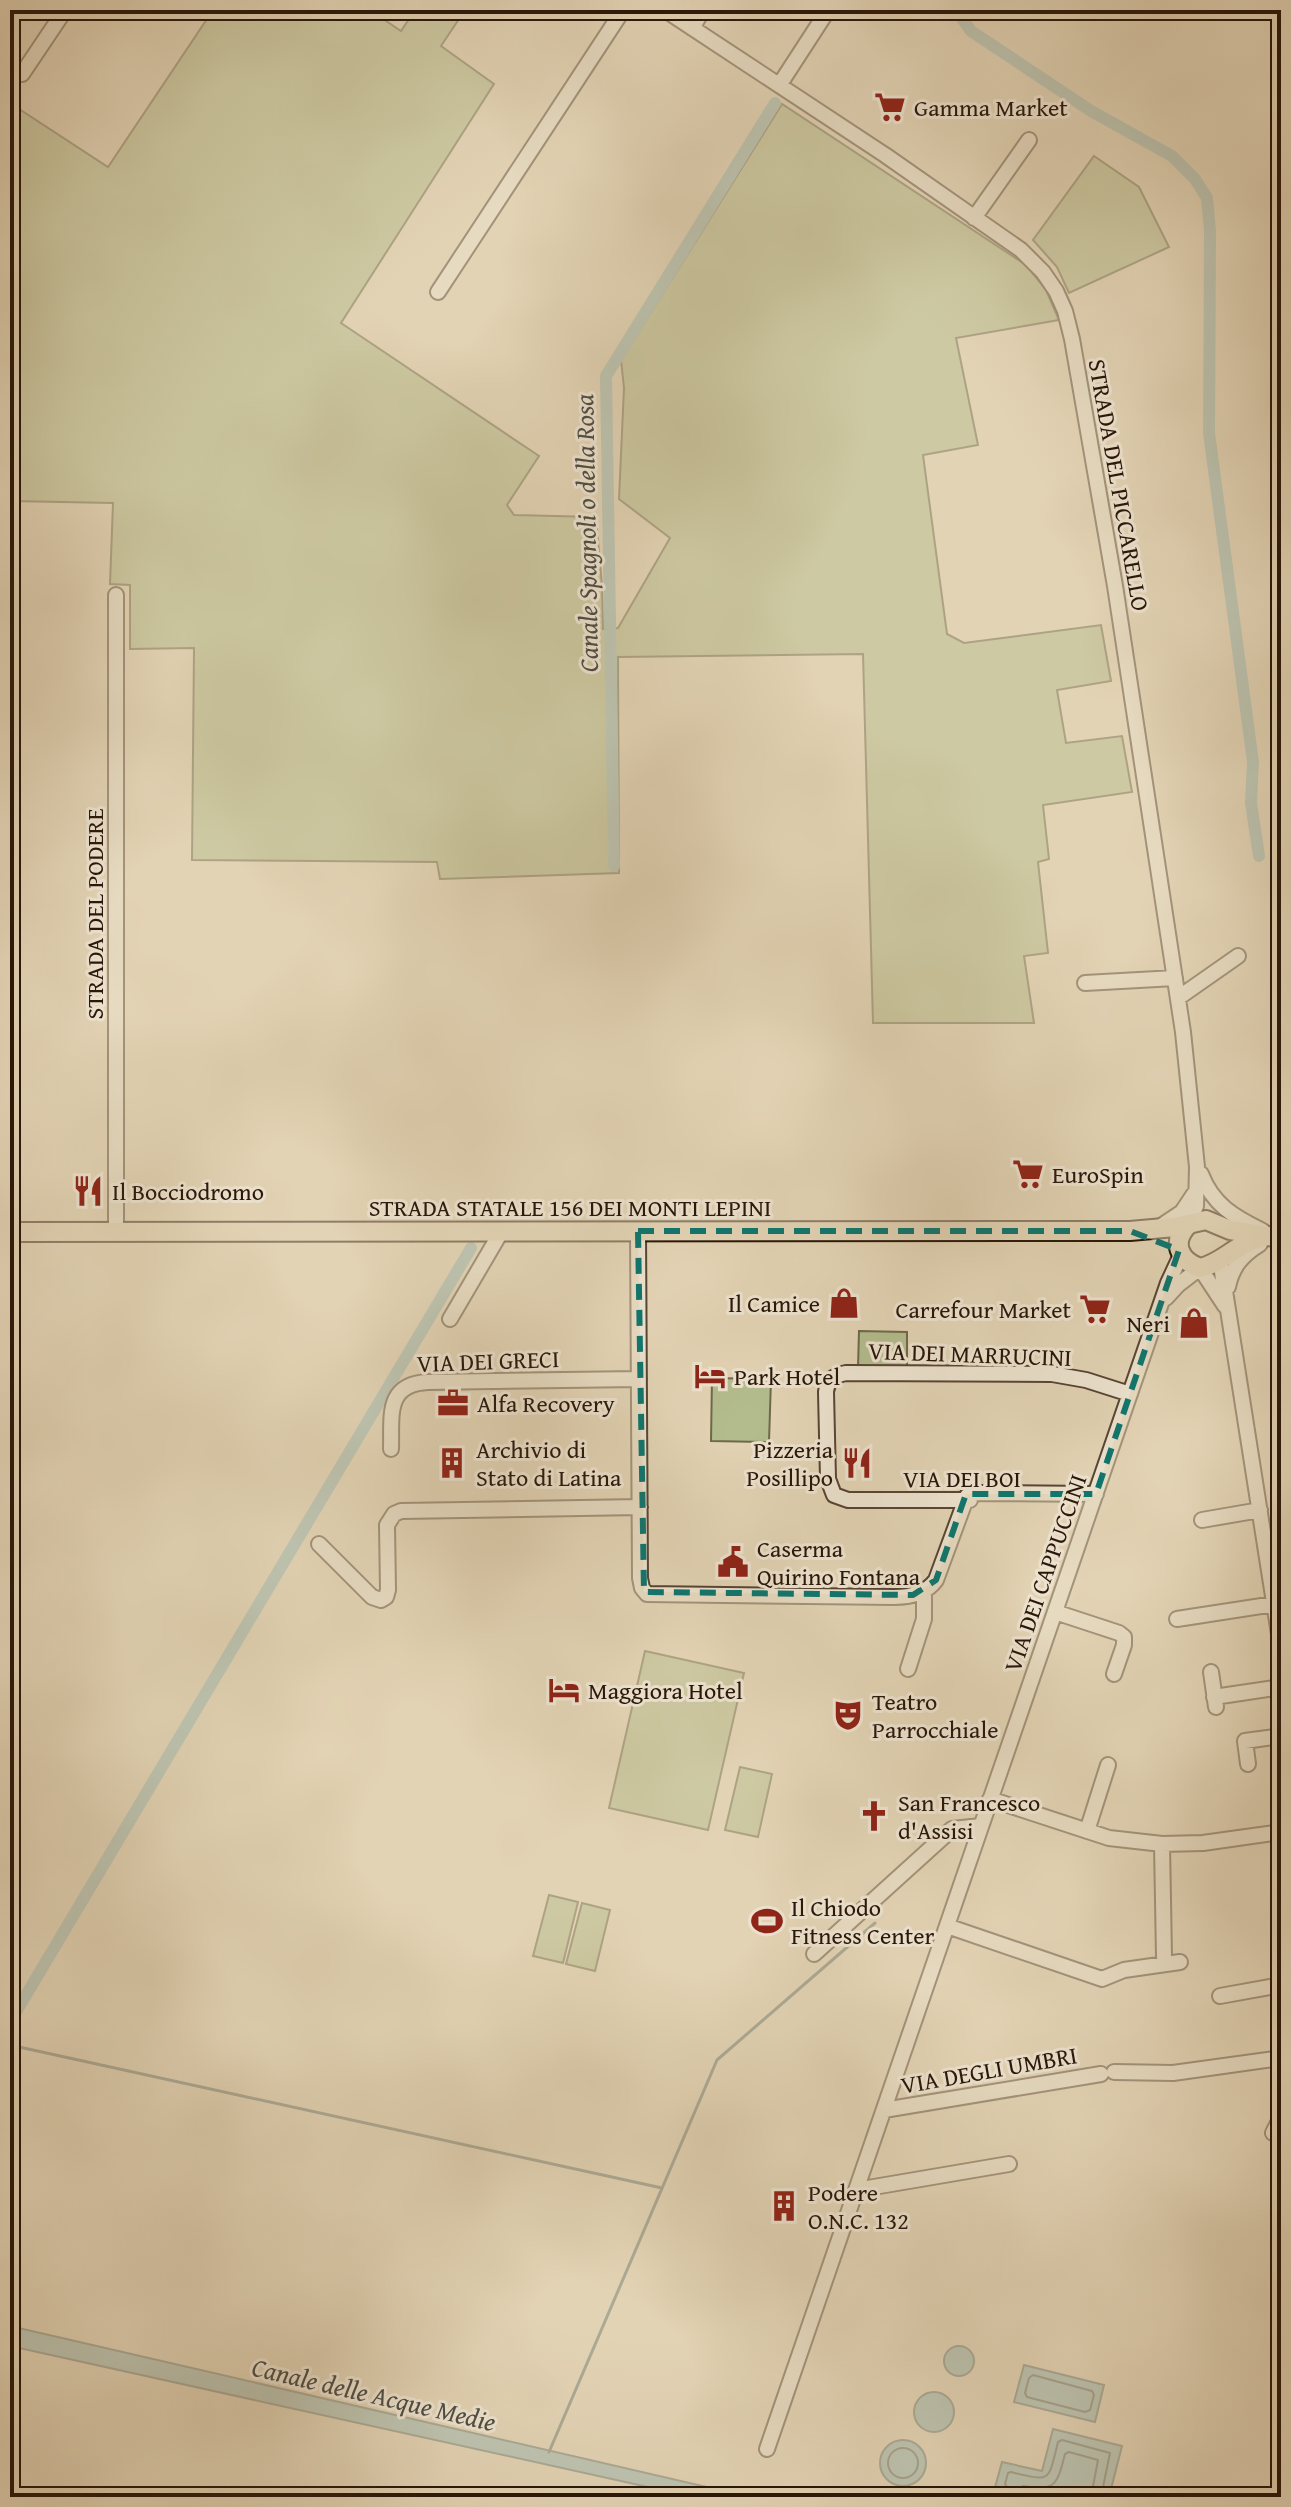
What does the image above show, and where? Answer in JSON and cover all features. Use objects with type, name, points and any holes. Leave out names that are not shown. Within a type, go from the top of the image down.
[{"type":"main road","name":"STRADA STATALE 156 DEI MONTI LEPINI","points":[[10,1232],[1130,1231],[1206,1220],[1233,1231],[1278,1237]]},
{"type":"main road","points":[[1180,1253],[1181,1234],[1189,1224]]},
{"type":"main road","points":[[1216,1225],[1226,1242],[1221,1258]]},
{"type":"main road","name":"STRADA STATALE 156 DEI MONTI LEPINI","points":[[1130,1231],[1180,1253],[1186,1261],[1200,1268]]},
{"type":"main road","points":[[1200,1268],[1212,1265],[1250,1241],[1278,1237]]},
{"type":"street","points":[[22,74],[65,10]]},
{"type":"street","points":[[438,292],[623,10]]},
{"type":"street","name":"STRADA DEL PICCARELLO","points":[[665,10],[780,84],[1021,250],[1056,291],[1069,324],[1115,586],[1178,998],[1197,1167],[1216,1225]]},
{"type":"street","points":[[692,28],[703,10]]},
{"type":"street","points":[[780,84],[828,10]]},
{"type":"street","points":[[974,218],[1029,140]]},
{"type":"street","name":"STRADA DEL PODERE","points":[[116,595],[116,1233]]},
{"type":"street","points":[[1178,998],[1238,956]]},
{"type":"street","points":[[1085,983],[1175,978]]},
{"type":"street","points":[[1154,1229],[1182,1212],[1202,1188],[1230,1214],[1278,1237]]},
{"type":"street","name":"STRADA DEL PICCARELLO","points":[[1189,1224],[1202,1188]]},
{"type":"street","points":[[638,1231],[640,1578],[647,1594],[913,1595],[924,1591],[936,1580],[968,1497]]},
{"type":"street","points":[[450,1319],[501,1232]]},
{"type":"street","points":[[1226,1295],[1238,1262],[1256,1246],[1278,1237]]},
{"type":"street","name":"VIA DEI CAPPUCCINI","points":[[767,2449],[1180,1253]]},
{"type":"street","points":[[1221,1258],[1260,1510],[1274,1560],[1274,1604],[1281,1647]]},
{"type":"street","points":[[1200,1268],[1230,1316]]},
{"type":"street","name":"VIA DEI CAPPUCCINI","points":[[1163,1302],[1200,1268]]},
{"type":"street","name":"VIA DEI MARRUCINI","points":[[834,1495],[828,1479],[826,1392],[830,1381],[839,1374],[1052,1374],[1086,1380],[1130,1394]]},
{"type":"street","name":"VIA DEI GRECI","points":[[391,1449],[393,1403],[400,1391],[410,1384],[639,1379]]},
{"type":"street","name":"VIA DEI BOI","points":[[834,1495],[848,1500],[1096,1494]]},
{"type":"street","name":"VIA DEI BOI","points":[[968,1497],[1068,1501],[1090,1511]]},
{"type":"street","points":[[319,1544],[372,1597],[381,1600],[388,1595],[387,1525],[394,1514],[401,1511],[640,1507]]},
{"type":"street","points":[[1202,1520],[1260,1510]]},
{"type":"street","points":[[908,1669],[924,1619],[924,1591]]},
{"type":"street","points":[[1177,1619],[1274,1604]]},
{"type":"street","points":[[1055,1612],[1122,1635],[1124,1645],[1114,1674]]},
{"type":"street","points":[[1211,1672],[1215,1702],[1281,1687]]},
{"type":"street","points":[[1248,1764],[1245,1741],[1281,1736]]},
{"type":"street","points":[[1087,1831],[1108,1765]]},
{"type":"street","points":[[990,1799],[1109,1838],[1162,1844],[1203,1843],[1281,1832]]},
{"type":"street","points":[[814,1954],[952,1829],[981,1826]]},
{"type":"street","points":[[1162,1844],[1164,1957]]},
{"type":"street","points":[[947,1926],[1102,1979],[1124,1970],[1180,1962]]},
{"type":"street","points":[[1220,1996],[1281,1985]]},
{"type":"street","name":"VIA DEGLI UMBRI","points":[[884,2110],[1108,2073],[1173,2073],[1281,2058]]},
{"type":"street","points":[[1273,2133],[1281,2117]]},
{"type":"street","points":[[856,2190],[1009,2164]]},
{"type":"highlighted area","points":[[638,1231],[1130,1231],[1179,1250],[1096,1494],[966,1494],[936,1580],[913,1595],[644,1592]]},
{"type":"green space","points":[[213,10],[370,10],[401,31],[415,10],[465,10],[441,46],[494,84],[341,323],[539,456],[507,505],[514,515],[596,517],[603,629],[618,628],[670,538],[619,499],[624,388],[621,360],[782,104],[1026,265],[1046,290],[1059,320],[956,338],[978,445],[923,455],[947,634],[964,643],[1101,625],[1111,681],[1057,690],[1066,743],[1122,736],[1132,792],[1043,805],[1049,859],[1038,862],[1048,953],[1024,956],[1034,1023],[873,1023],[863,654],[618,657],[619,873],[440,879],[437,862],[192,860],[194,648],[130,649],[130,585],[110,584],[113,503],[10,501],[10,103],[108,167]]},
{"type":"green space","points":[[1094,156],[1139,187],[1169,247],[1069,293],[1057,267],[1033,240]]},
{"type":"green space","points":[[859,1331],[907,1332],[907,1369],[858,1368]]},
{"type":"green space","points":[[712,1378],[771,1379],[769,1442],[711,1441]]},
{"type":"green space","points":[[645,1651],[744,1673],[708,1830],[609,1808]]},
{"type":"green space","points":[[740,1767],[772,1774],[758,1837],[725,1830]]},
{"type":"green space","points":[[549,1895],[578,1902],[563,1963],[533,1956]]},
{"type":"green space","points":[[582,1903],[610,1910],[595,1971],[566,1964]]},
{"type":"water","points":[[10,2326],[750,2497],[693,2497],[10,2346]]},
{"type":"water","points":[[959,2346],[965,2347],[973,2355],[973,2367],[965,2375],[959,2376],[953,2375],[945,2367],[944,2361],[945,2355],[953,2347]]},
{"type":"water","points":[[1024,2365],[1104,2385],[1095,2422],[1014,2402]]},
{"type":"water","points":[[934,2392],[948,2398],[954,2412],[948,2426],[934,2432],[920,2426],[914,2412],[920,2398]]},
{"type":"water","points":[[1053,2429],[1122,2446],[1109,2497],[1017,2497],[994,2491],[1002,2462],[1042,2471]]},
{"type":"water","points":[[903,2440],[912,2441],[919,2447],[925,2454],[925,2472],[919,2479],[912,2485],[903,2486],[894,2485],[887,2479],[881,2472],[880,2463],[881,2454],[887,2447],[894,2441]]},
{"type":"waterway","points":[[956,10],[971,31],[1091,111],[1172,156],[1195,179],[1207,198],[1210,231],[1209,433],[1253,762],[1251,803],[1259,856]]},
{"type":"waterway","name":"Canale Spagnoli o della Rosa","points":[[614,866],[606,376],[775,103]]},
{"type":"waterway","points":[[10,2022],[471,1248]]},
{"type":"waterway","points":[[549,2452],[717,2060],[875,1923]]},
{"type":"waterway","points":[[10,2045],[662,2188]]},
{"type":"place","name":"Gamma Market","points":[[890,107]]},
{"type":"place","name":"EuroSpin","points":[[1028,1174]]},
{"type":"place","name":"Il Bocciodromo","points":[[88,1191]]},
{"type":"place","name":"Il Camice","points":[[844,1303]]},
{"type":"place","name":"Carrefour Market","points":[[1095,1309]]},
{"type":"place","name":"Neri","points":[[1194,1323]]},
{"type":"place","name":"Park Hotel","points":[[710,1376]]},
{"type":"place","name":"Alfa Recovery","points":[[453,1403]]},
{"type":"place","name":"Archivio di Stato di Latina","points":[[452,1463]]},
{"type":"place","name":"Pizzeria Posillipo","points":[[857,1463]]},
{"type":"place","name":"Caserma Quirino Fontana","points":[[733,1562]]},
{"type":"place","name":"Maggiora Hotel","points":[[564,1690]]},
{"type":"place","name":"Teatro Parrocchiale","points":[[848,1715]]},
{"type":"place","name":"San Francesco d'Assisi","points":[[874,1816]]},
{"type":"place","name":"Il Chiodo Fitness Center","points":[[767,1921]]},
{"type":"place","name":"Podere O.N.C. 132","points":[[784,2206]]},
{"type":"water label","name":"Canale delle Acque Medie","points":[[374,2394]]}]
